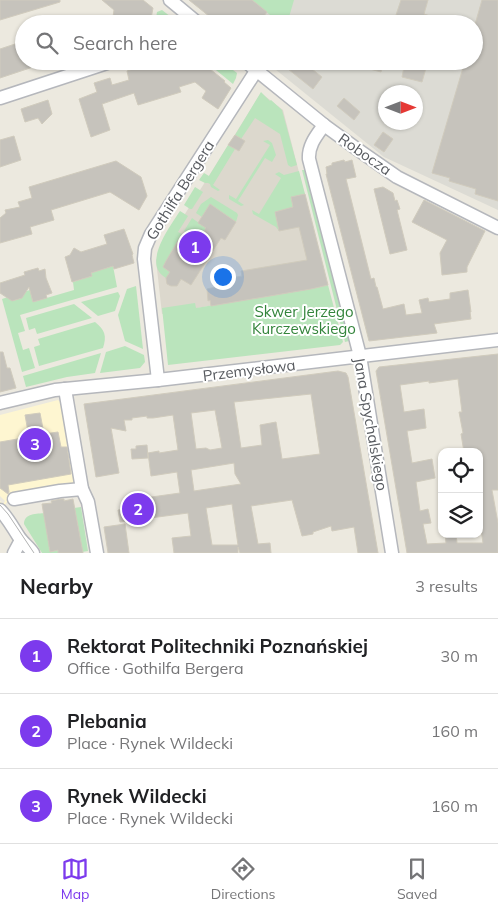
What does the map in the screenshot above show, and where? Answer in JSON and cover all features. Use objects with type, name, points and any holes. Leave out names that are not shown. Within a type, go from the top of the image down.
[{"type":"street","points":[[170,0],[187,15]]},
{"type":"street","points":[[0,98],[86,70]]},
{"type":"street","name":"Robocza","points":[[256,71],[324,125],[398,177],[498,228]]},
{"type":"street","name":"Gothilfa Bergera","points":[[158,380],[144,258],[146,244],[256,71]]},
{"type":"street","name":"Jana Spychalskiego","points":[[324,125],[310,146],[308,153],[360,356],[392,553]]},
{"type":"street","name":"Przemysłowa","points":[[0,403],[55,390],[158,380],[498,340]]},
{"type":"street","points":[[65,389],[82,489],[88,502],[97,553]]},
{"type":"street","points":[[14,499],[82,489]]},
{"type":"street","points":[[0,510],[6,516],[22,547]]},
{"type":"street","points":[[14,553],[22,547],[30,547],[33,553]]},
{"type":"shaded area","points":[[189,0],[498,0],[498,210],[384,157],[276,70],[483,70],[483,15],[207,15]]},
{"type":"shaded area","points":[[261,93],[283,110],[328,285],[162,314],[156,260]]},
{"type":"shaded area","points":[[58,400],[63,404],[75,484],[9,499],[5,505],[0,503],[0,501],[3,504],[5,501],[0,496],[0,415]]},
{"type":"green space","points":[[252,0],[294,0],[290,15],[270,15]]},
{"type":"green space","points":[[162,10],[168,15],[156,15],[157,12]]},
{"type":"green space","points":[[216,70],[233,70],[237,73],[233,84]]},
{"type":"green space","points":[[261,92],[282,110],[297,165],[291,167],[288,165],[280,134],[255,118],[241,139],[235,135]]},
{"type":"green space","points":[[268,140],[272,143],[276,155],[272,162],[265,158],[238,201],[244,205],[241,206],[229,199],[229,195],[236,199],[270,145],[263,141]]},
{"type":"green space","points":[[228,145],[235,149],[213,185],[220,190],[218,191],[211,187],[210,184],[199,180],[204,173],[209,176]]},
{"type":"green space","points":[[302,170],[305,170],[349,341],[345,342]]},
{"type":"green space","points":[[299,171],[305,194],[291,197],[293,207],[275,212],[279,231],[276,227],[253,214],[252,210],[259,214],[281,178],[275,174],[279,172],[284,175]]},
{"type":"green space","points":[[195,187],[203,192],[192,209],[190,209],[184,205]]},
{"type":"green space","points":[[211,197],[237,213],[236,222],[210,205],[202,217],[196,213],[201,204]]},
{"type":"green space","points":[[180,211],[188,216],[178,232],[182,234],[163,267],[170,272],[166,278],[158,270],[157,256],[167,231]]},
{"type":"green space","points":[[192,218],[206,228],[200,238],[184,231]]},
{"type":"green space","points":[[113,266],[117,287],[20,315],[25,331],[18,333],[23,350],[29,348],[35,368],[22,372],[2,299],[11,296],[13,301],[21,298],[20,293],[30,290],[33,302],[74,290],[73,282],[92,276],[91,273]]},
{"type":"green space","name":"Skwer Jerzego Kurczewskiego","points":[[328,285],[343,342],[340,345],[168,365],[162,308],[195,303],[196,308]]},
{"type":"green space","points":[[136,286],[143,349],[125,341],[118,315],[127,289]]},
{"type":"green space","points":[[118,292],[120,296],[115,311],[98,316],[81,302]]},
{"type":"green space","points":[[74,304],[92,318],[37,334],[35,328],[29,330],[26,318]]},
{"type":"green space","points":[[95,322],[104,334],[103,348],[39,366],[34,347],[40,345],[38,339]]},
{"type":"green space","points":[[125,346],[144,355],[145,362],[140,368],[100,373],[106,352]]},
{"type":"green space","points":[[101,353],[95,373],[67,377],[26,387],[23,376]]},
{"type":"green space","points":[[81,507],[88,551],[82,552],[74,508]]},
{"type":"green space","points":[[45,513],[50,552],[58,550],[58,553],[42,553],[24,524],[29,516]]},
{"type":"building","points":[[0,0],[60,0],[60,2],[0,20]]},
{"type":"building","points":[[102,0],[143,0],[153,8],[152,15],[113,15],[114,10]]},
{"type":"building","points":[[189,0],[252,0],[267,12],[265,15],[208,15]]},
{"type":"building","points":[[401,0],[428,0],[424,14],[427,15],[396,15]]},
{"type":"building","points":[[482,0],[498,0],[498,201],[475,194],[476,189],[449,181],[450,178],[432,173],[462,70],[483,70],[483,15],[478,15]]},
{"type":"building","points":[[15,44],[15,70],[24,70],[0,78],[0,49]]},
{"type":"building","points":[[211,70],[231,88],[218,109],[202,98],[206,91],[195,82],[179,87],[181,92],[138,105],[134,93],[102,104],[110,130],[91,137],[79,99],[97,92],[94,83],[110,78],[112,85],[129,80],[127,71]]},
{"type":"building","points":[[289,70],[313,70],[322,77],[313,89]]},
{"type":"building","points":[[403,70],[425,70],[422,82],[402,77]]},
{"type":"building","points":[[344,98],[360,112],[354,120],[337,106]]},
{"type":"building","points":[[48,100],[52,114],[42,124],[38,118],[25,122],[21,109]]},
{"type":"building","points":[[383,132],[393,139],[384,152],[374,145]]},
{"type":"building","points":[[235,135],[245,141],[239,151],[228,145]]},
{"type":"building","points":[[14,136],[21,160],[0,167],[0,140]]},
{"type":"building","points":[[344,160],[345,162],[352,160],[356,177],[346,179],[371,279],[374,278],[383,309],[404,304],[406,315],[422,313],[419,300],[428,298],[429,302],[450,299],[450,293],[468,290],[471,319],[434,324],[437,333],[369,341],[326,174],[326,167],[332,165],[332,163]]},
{"type":"building","points":[[116,161],[141,177],[147,196],[139,210],[110,192],[51,210],[54,220],[30,227],[32,234],[0,243],[0,218],[6,213],[5,210],[20,207],[18,202],[32,198],[29,187]]},
{"type":"building","points":[[383,187],[393,193],[395,201],[397,200],[400,209],[397,210],[407,250],[390,254],[374,189]]},
{"type":"building","points":[[305,194],[328,285],[211,306],[210,300],[208,301],[207,289],[220,286],[219,280],[242,276],[241,271],[307,260],[299,227],[279,231],[275,212],[293,207],[291,197]]},
{"type":"building","points":[[424,200],[485,231],[467,267],[467,272],[442,275],[440,253],[447,240],[412,222]]},
{"type":"building","points":[[210,204],[236,222],[225,240],[221,238],[191,285],[181,279],[177,286],[167,284],[166,278],[170,272],[163,267],[166,261],[182,234],[196,243],[206,228],[198,223]]},
{"type":"building","points":[[124,229],[133,254],[134,263],[114,269],[113,266],[91,273],[92,276],[72,282],[65,257],[70,255],[74,248],[81,252],[107,244],[104,235]]},
{"type":"building","points":[[38,268],[39,271],[45,269],[46,278],[52,293],[46,295],[47,298],[33,302],[29,287],[22,298],[12,301],[0,293],[0,283],[25,275],[24,272]]},
{"type":"building","points":[[0,352],[3,352],[7,368],[10,368],[16,388],[0,392]]},
{"type":"building","points":[[498,354],[498,490],[492,490],[498,523],[498,553],[407,553],[376,371],[379,367]]},
{"type":"building","points":[[338,371],[346,373],[378,553],[358,553],[354,527],[332,531],[331,526],[313,532],[313,534],[302,536],[292,500],[251,506],[258,544],[270,543],[271,553],[240,553],[238,547],[238,553],[174,553],[172,538],[191,536],[188,513],[120,522],[118,510],[138,508],[137,499],[180,493],[177,472],[151,476],[148,453],[178,450],[173,415],[153,418],[147,418],[147,416],[124,420],[126,431],[111,428],[119,473],[96,477],[84,404]],"holes":[[[311,394],[320,454],[282,459],[276,422],[260,425],[262,445],[241,448],[234,402]],[[215,410],[222,448],[210,450],[206,448],[196,449],[191,413]],[[234,463],[235,474],[241,484],[194,491],[191,470]],[[232,504],[238,545],[212,545],[206,508]]]},
{"type":"building","points":[[40,413],[44,434],[58,432],[61,447],[67,447],[71,474],[8,485],[8,494],[0,488],[0,442],[29,437],[25,415]]},
{"type":"building","points":[[147,445],[148,458],[132,459],[131,449],[136,449],[136,446]]},
{"type":"building","points":[[64,499],[64,501],[73,499],[83,553],[58,553],[58,550],[50,552],[42,504],[52,503],[51,501]]},
{"type":"building","points":[[125,524],[129,553],[108,553],[104,527]]},
{"type":"tram line","points":[[0,505],[34,553]]},
{"type":"place","name":"Rektorat Politechniki Poznańskiej","points":[[195,247]]},
{"type":"place","name":"Rynek Wildecki","points":[[35,444]]},
{"type":"place","name":"Plebania","points":[[138,509]]}]
